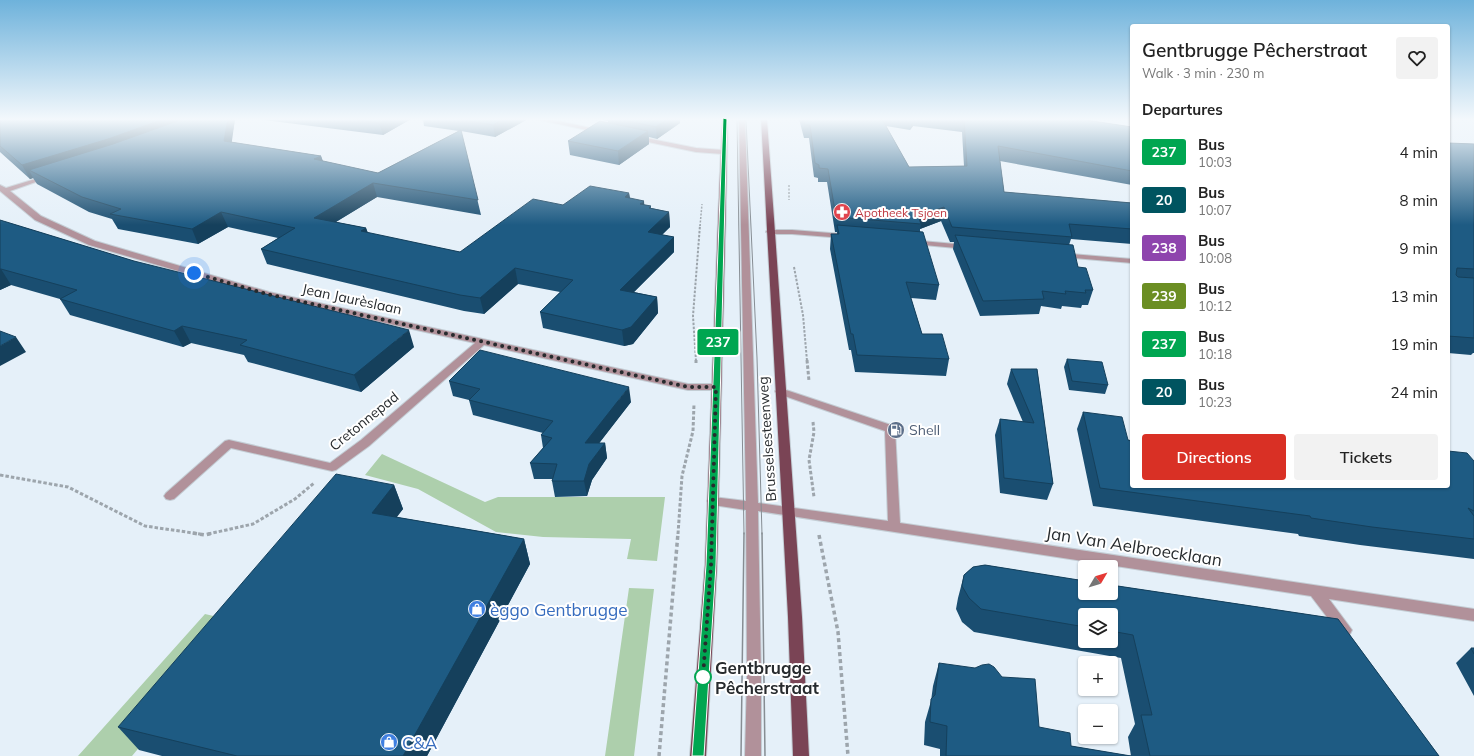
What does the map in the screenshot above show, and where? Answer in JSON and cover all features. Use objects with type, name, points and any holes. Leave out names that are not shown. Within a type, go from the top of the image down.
[{"type":"main road","points":[[698,756],[711,565],[724,154]]},
{"type":"main road","name":"Brusselsesteenweg","points":[[766,154],[795,617],[801,756]]},
{"type":"street","points":[[743,154],[752,506],[754,675],[753,756]]},
{"type":"street","points":[[2,189],[55,174]]},
{"type":"street","name":"Jean Jaurèslaan","points":[[2,189],[38,218],[92,243],[267,294],[688,387],[716,387]]},
{"type":"street","points":[[770,232],[792,232],[855,237]]},
{"type":"street","points":[[903,241],[974,247]]},
{"type":"street","points":[[1053,254],[1130,261]]},
{"type":"street","name":"Cretonnepad","points":[[170,496],[229,444],[332,467],[365,443],[482,342]]},
{"type":"street","points":[[780,391],[890,429],[894,527]]},
{"type":"street","name":"Jan Van Aelbroecklaan","points":[[713,502],[788,511],[1474,615]]},
{"type":"street","points":[[1316,592],[1354,642]]},
{"type":"path","points":[[696,369],[694,316],[702,198]]},
{"type":"path","points":[[792,262],[803,315],[814,432],[810,460],[813,488]]},
{"type":"path","points":[[659,756],[676,568],[682,476],[693,431],[694,405]]},
{"type":"path","points":[[820,545],[838,632],[848,756]]},
{"type":"green space","points":[[382,454],[485,502],[498,497],[665,497],[657,561],[627,559],[631,539],[543,537],[496,532],[418,489],[365,475]]},
{"type":"green space","points":[[629,588],[654,589],[634,756],[605,756]]},
{"type":"green space","points":[[205,614],[243,623],[132,756],[78,756]]},
{"type":"building","points":[[10,154],[57,154],[22,165]]},
{"type":"building","points":[[80,154],[310,154],[321,156],[314,159],[378,173],[414,154],[467,154],[478,200],[373,183],[314,218],[366,228],[361,231],[460,252],[533,199],[563,205],[590,186],[629,193],[625,197],[644,201],[640,204],[651,206],[649,208],[669,212],[648,232],[674,237],[620,290],[657,297],[631,327],[622,330],[540,312],[573,280],[515,268],[480,298],[460,295],[261,249],[295,228],[221,212],[192,229],[110,214],[121,209],[82,197],[29,170]]},
{"type":"building","points":[[814,154],[902,154],[909,167],[967,166],[966,154],[999,154],[1004,192],[1130,203],[1130,229],[1069,224],[1072,237],[952,227],[944,207],[918,216],[921,224],[836,217],[828,169],[819,168],[819,165],[815,163]]},
{"type":"building","points":[[1042,154],[1130,154],[1130,171]]},
{"type":"building","points":[[1450,154],[1474,154],[1474,269],[1457,268],[1456,275],[1458,277],[1474,278],[1474,338],[1450,336]]},
{"type":"building","points":[[0,220],[134,261],[409,330],[354,375],[240,345],[247,340],[182,326],[174,331],[60,299],[77,290],[0,269]]},
{"type":"building","points":[[837,225],[923,232],[939,285],[906,282],[922,334],[942,334],[949,359],[857,355],[853,334],[851,334],[831,234],[839,234]]},
{"type":"building","points":[[955,235],[1073,245],[1078,267],[1086,268],[1093,290],[1085,290],[1086,293],[1065,291],[1066,294],[1042,291],[1044,299],[983,301]]},
{"type":"building","points":[[0,331],[16,337],[0,346]]},
{"type":"building","points":[[480,350],[629,387],[585,443],[605,443],[589,464],[584,481],[552,481],[557,464],[530,463],[552,438],[541,435],[553,421],[469,400],[480,389],[449,381]]},
{"type":"building","points":[[1067,359],[1102,362],[1108,385],[1072,381]]},
{"type":"building","points":[[1011,369],[1037,369],[1053,484],[1004,478],[1000,419],[1034,423]]},
{"type":"building","points":[[1083,412],[1122,417],[1128,440],[1130,440],[1130,488],[1450,488],[1450,451],[1467,453],[1474,461],[1474,511],[1468,508],[1474,516],[1474,539],[1372,527],[1311,518],[1310,516],[1100,488]]},
{"type":"building","points":[[336,474],[394,485],[372,513],[524,539],[403,756],[237,756],[118,727]]},
{"type":"building","points":[[985,565],[1078,580],[1078,600],[1118,600],[1118,586],[1338,619],[1439,756],[1150,756],[1141,715],[1152,715],[1133,635],[1118,632],[1118,608],[1078,608],[1078,626],[981,609],[969,598],[962,586],[964,575],[973,567]]},
{"type":"building","points":[[939,663],[975,668],[989,664],[994,667],[1002,677],[1035,679],[1039,727],[1070,733],[1071,746],[1131,756],[946,756],[947,726],[930,722],[931,699],[935,695]]},
{"type":"tram line","points":[[738,154],[744,534]]},
{"type":"tram line","points":[[748,154],[757,358],[762,534]]},
{"type":"tram line","points":[[762,533],[765,756]]},
{"type":"tram line","points":[[741,756],[744,534]]},
{"type":"bus line","name":"237","points":[[698,756],[711,565],[724,154]]},
{"type":"place","name":"Apotheek Tsjoen","points":[[842,212]]},
{"type":"place","name":"Shell","points":[[896,430]]},
{"type":"place","name":"èggo Gentbrugge","points":[[477,609]]},
{"type":"place","name":"Gentbrugge Pêcherstraat","points":[[703,677]]},
{"type":"place","name":"C&A","points":[[389,742]]},
{"type":"route","points":[[194,273],[267,294],[688,387],[716,387],[711,565],[703,677]]}]
